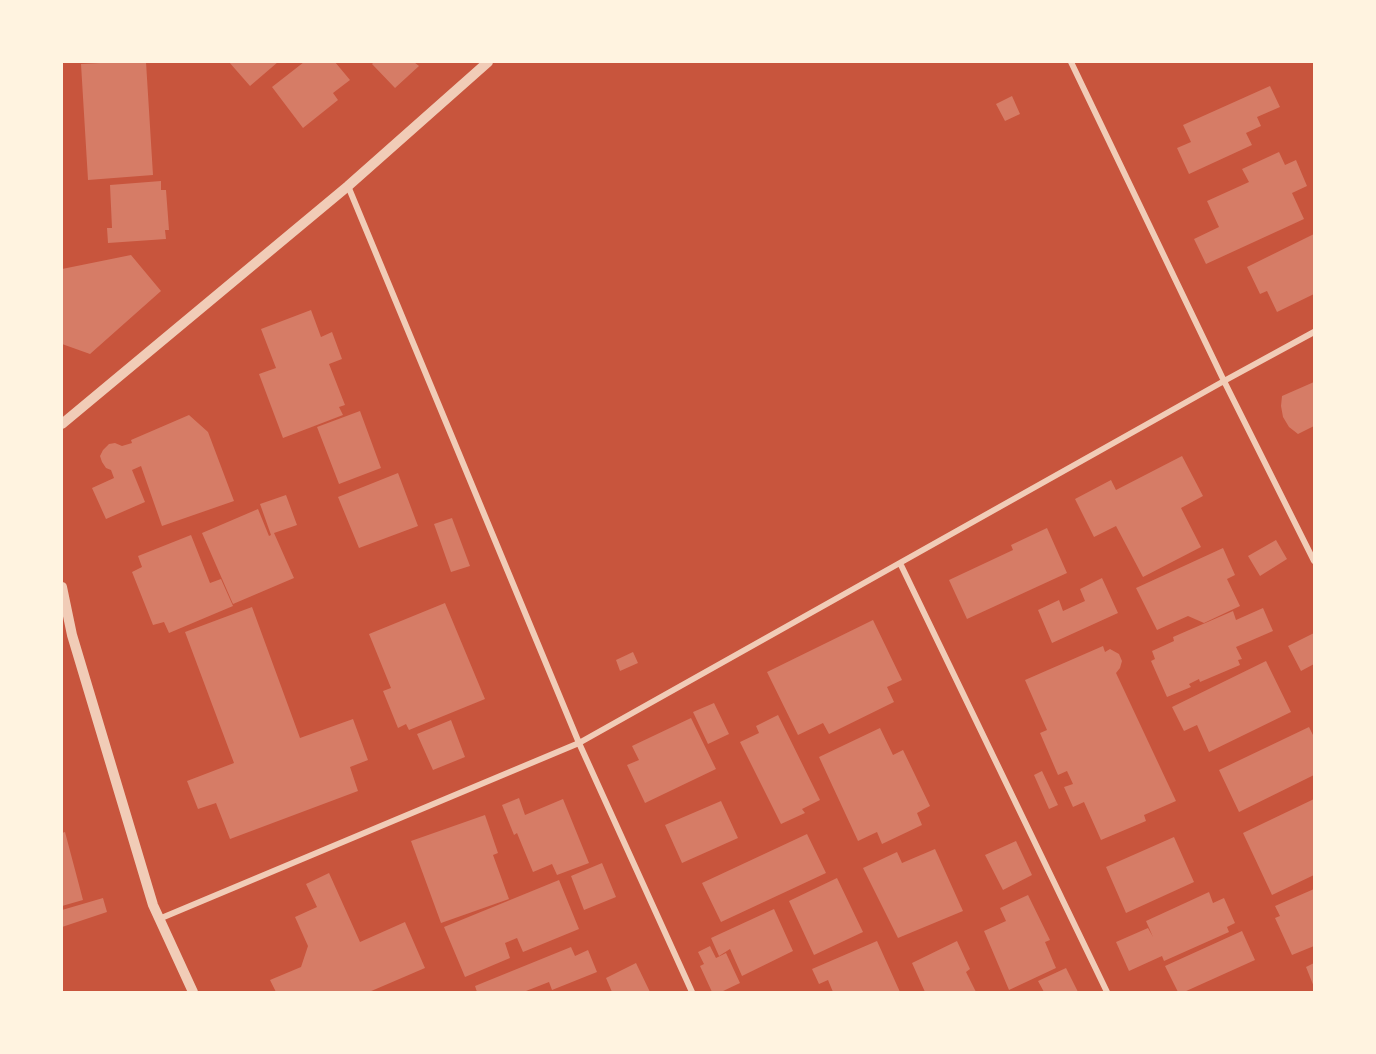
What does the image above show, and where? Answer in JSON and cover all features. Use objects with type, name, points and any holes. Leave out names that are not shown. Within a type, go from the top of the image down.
[{"type":"street","points":[[62,424],[348,186],[488,62]]},
{"type":"street","points":[[1071,62],[1224,381],[1314,561]]},
{"type":"street","points":[[348,186],[579,743],[692,993]]},
{"type":"street","points":[[159,919],[579,743],[1314,332]]},
{"type":"street","points":[[900,563],[1107,993]]},
{"type":"street","points":[[62,587],[72,635],[153,905],[193,993]]},
{"type":"building","points":[[146,62],[153,175],[88,180],[81,64]]},
{"type":"building","points":[[229,62],[278,62],[250,86]]},
{"type":"building","points":[[304,62],[335,62],[350,80],[333,93],[338,100],[303,128],[272,87]]},
{"type":"building","points":[[374,62],[414,62],[419,66],[395,88],[372,64]]},
{"type":"building","points":[[1270,86],[1280,107],[1257,117],[1261,126],[1246,133],[1252,145],[1189,174],[1177,148],[1191,142],[1183,125]]},
{"type":"building","points":[[1012,96],[1020,114],[1005,121],[996,104]]},
{"type":"building","points":[[1279,152],[1285,165],[1296,160],[1307,186],[1292,193],[1304,219],[1206,264],[1194,239],[1219,227],[1207,201],[1249,182],[1242,169]]},
{"type":"building","points":[[161,181],[161,190],[166,190],[169,230],[165,230],[166,239],[108,243],[107,228],[112,228],[110,185]]},
{"type":"building","points":[[1314,234],[1314,294],[1277,312],[1267,291],[1260,294],[1247,267]]},
{"type":"building","points":[[131,255],[161,291],[90,354],[62,344],[62,269]]},
{"type":"building","points":[[311,310],[321,337],[332,332],[342,359],[329,364],[345,405],[339,407],[343,415],[283,438],[259,374],[276,368],[261,329]]},
{"type":"building","points":[[1314,382],[1314,426],[1298,434],[1289,427],[1283,417],[1282,396]]},
{"type":"building","points":[[360,411],[381,468],[339,484],[317,427]]},
{"type":"building","points":[[189,415],[208,432],[234,501],[162,526],[141,466],[132,470],[145,502],[106,519],[92,488],[114,478],[111,470],[106,468],[102,462],[100,456],[103,450],[109,444],[115,443],[122,446],[132,443],[131,440]]},
{"type":"building","points":[[1182,456],[1203,496],[1181,508],[1201,547],[1143,577],[1116,526],[1094,537],[1075,499],[1111,480],[1116,490]]},
{"type":"building","points":[[398,473],[418,526],[359,548],[338,497]]},
{"type":"building","points":[[286,495],[297,525],[274,533],[294,578],[233,604],[202,533],[258,509],[269,536],[271,535],[260,504]]},
{"type":"building","points":[[452,518],[470,566],[451,572],[434,524]]},
{"type":"building","points":[[1047,528],[1067,573],[967,619],[949,580],[1013,550],[1011,545]]},
{"type":"building","points":[[191,535],[210,583],[221,579],[233,606],[169,633],[164,622],[153,625],[132,572],[142,567],[138,556]]},
{"type":"building","points":[[1276,540],[1287,559],[1260,576],[1248,556]]},
{"type":"building","points":[[1223,548],[1235,575],[1227,579],[1240,606],[1204,623],[1188,616],[1157,630],[1136,588]]},
{"type":"building","points":[[1102,578],[1118,613],[1052,643],[1038,610],[1059,600],[1063,611],[1085,601],[1080,589]]},
{"type":"building","points":[[445,603],[485,699],[409,730],[406,724],[398,728],[383,691],[391,688],[369,634]]},
{"type":"building","points":[[252,607],[300,738],[353,719],[368,760],[350,767],[358,791],[230,839],[216,803],[198,809],[187,781],[234,763],[185,632]]},
{"type":"building","points":[[1263,608],[1273,631],[1236,647],[1242,659],[1238,660],[1240,665],[1200,682],[1199,679],[1189,684],[1191,687],[1167,697],[1151,661],[1155,659],[1152,651],[1174,641],[1173,637],[1233,611],[1236,620]]},
{"type":"building","points":[[873,620],[902,680],[887,687],[894,702],[829,734],[823,723],[798,735],[767,672]]},
{"type":"building","points":[[1314,633],[1314,664],[1301,671],[1288,646]]},
{"type":"building","points":[[1103,646],[1105,652],[1110,649],[1119,654],[1122,661],[1116,673],[1176,801],[1144,815],[1146,821],[1101,840],[1084,802],[1073,807],[1064,787],[1073,784],[1067,771],[1058,775],[1040,733],[1047,730],[1025,680]]},
{"type":"building","points":[[633,652],[638,663],[620,671],[616,660]]},
{"type":"building","points":[[1266,661],[1291,712],[1209,752],[1197,725],[1184,731],[1172,707]]},
{"type":"building","points":[[714,703],[729,734],[708,744],[693,712]]},
{"type":"building","points":[[778,715],[820,800],[802,809],[805,813],[781,824],[740,742],[759,733],[756,726]]},
{"type":"building","points":[[691,718],[716,769],[645,803],[627,765],[639,760],[632,746]]},
{"type":"building","points":[[451,720],[465,757],[433,770],[417,734]]},
{"type":"building","points":[[1309,727],[1314,737],[1314,775],[1239,812],[1219,770]]},
{"type":"building","points":[[880,728],[893,755],[903,750],[930,806],[917,813],[922,825],[882,844],[877,832],[858,841],[819,757]]},
{"type":"building","points":[[1042,771],[1058,805],[1049,809],[1034,775]]},
{"type":"building","points":[[519,798],[525,815],[563,799],[589,863],[557,875],[552,864],[533,872],[517,833],[514,835],[502,805]]},
{"type":"building","points":[[1314,799],[1314,875],[1272,895],[1243,833]]},
{"type":"building","points":[[721,801],[738,838],[682,863],[665,825]]},
{"type":"building","points":[[485,815],[498,853],[493,855],[509,899],[441,923],[411,841]]},
{"type":"building","points":[[65,832],[83,900],[62,906],[62,833]]},
{"type":"building","points":[[807,834],[826,873],[721,922],[702,883]]},
{"type":"building","points":[[1174,837],[1194,882],[1126,913],[1106,867]]},
{"type":"building","points":[[1016,841],[1032,875],[1003,890],[985,855]]},
{"type":"building","points":[[935,849],[963,911],[898,938],[863,868],[897,852],[902,863]]},
{"type":"building","points":[[602,863],[616,897],[584,910],[571,876]]},
{"type":"building","points":[[329,873],[360,942],[405,922],[425,968],[369,992],[276,992],[270,980],[301,967],[308,946],[295,917],[317,907],[306,884]]},
{"type":"building","points":[[837,878],[863,932],[814,955],[789,901]]},
{"type":"building","points":[[559,880],[579,929],[523,952],[517,938],[505,943],[510,958],[465,977],[444,927]]},
{"type":"building","points":[[1314,889],[1314,946],[1292,955],[1275,918],[1280,916],[1275,906]]},
{"type":"building","points":[[1209,892],[1213,903],[1224,898],[1235,923],[1227,927],[1229,932],[1164,961],[1162,956],[1129,971],[1116,942],[1148,928],[1153,937],[1146,921]]},
{"type":"building","points":[[1028,895],[1050,940],[1045,942],[1056,968],[1009,990],[984,931],[1006,921],[1000,908]]},
{"type":"building","points":[[103,898],[107,912],[62,927],[62,910]]},
{"type":"building","points":[[774,909],[793,951],[742,976],[730,949],[719,956],[711,938]]},
{"type":"building","points":[[1242,931],[1255,960],[1184,992],[1178,992],[1165,966]]},
{"type":"building","points":[[877,941],[900,992],[833,992],[828,980],[819,984],[812,969]]},
{"type":"building","points":[[957,941],[970,969],[966,972],[976,992],[925,992],[912,963]]},
{"type":"building","points":[[710,946],[716,958],[726,953],[740,983],[721,992],[712,992],[700,966],[704,964],[698,952]]},
{"type":"building","points":[[571,947],[575,956],[588,950],[597,972],[552,990],[549,982],[527,992],[477,992],[475,986]]},
{"type":"building","points":[[636,963],[650,992],[612,992],[606,978]]},
{"type":"building","points":[[1314,963],[1314,987],[1306,967]]},
{"type":"building","points":[[1066,968],[1078,992],[1044,992],[1038,981]]}]
